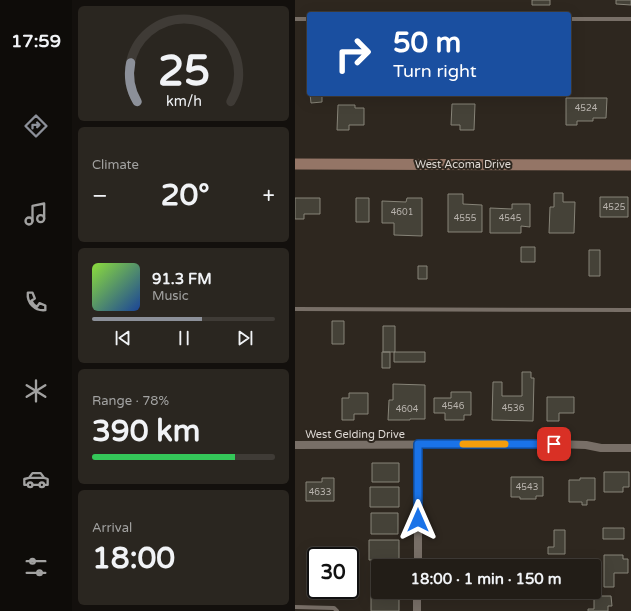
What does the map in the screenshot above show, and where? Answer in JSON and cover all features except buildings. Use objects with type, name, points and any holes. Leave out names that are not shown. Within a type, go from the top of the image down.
[{"type":"street","name":"West Acoma Drive","points":[[295,164],[631,165]]},
{"type":"street","points":[[417,559],[418,444]]},
{"type":"street","name":"West Gelding Drive","points":[[295,445],[554,444],[586,445],[601,448],[631,448]]},
{"type":"street","points":[[417,599],[417,611]]},
{"type":"lane","points":[[295,19],[307,19]]},
{"type":"lane","points":[[571,19],[631,19]]},
{"type":"lane","points":[[295,309],[631,310]]},
{"type":"lane","points":[[295,607],[334,608],[337,611]]},
{"type":"slow traffic","points":[[463,444],[505,444]]},
{"type":"route","points":[[418,520],[418,444],[554,444]]}]
